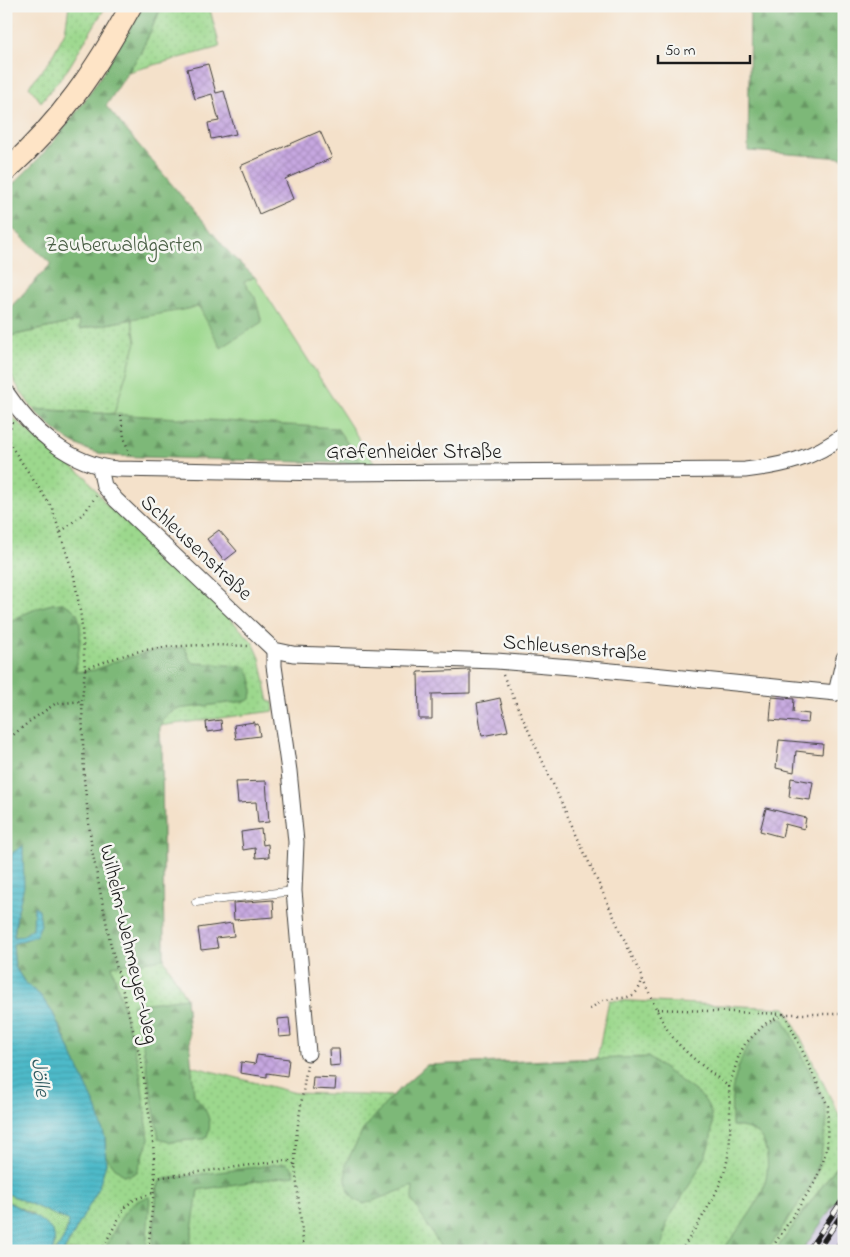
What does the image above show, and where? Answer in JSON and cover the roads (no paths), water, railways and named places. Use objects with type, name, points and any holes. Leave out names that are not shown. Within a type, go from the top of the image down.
[{"type":"main road","points":[[6,171],[33,146],[69,104],[107,50],[131,6]]},
{"type":"street","name":"Grafenheider Straße","points":[[6,392],[40,433],[68,455],[100,468],[135,470],[328,474],[745,470],[795,462],[844,435]]},
{"type":"street","name":"Schleusenstraße","points":[[100,468],[104,486],[116,500],[274,650],[293,654],[496,661],[581,668],[840,698],[844,658]]},
{"type":"street","points":[[274,650],[274,666],[289,771],[296,842],[294,891],[308,1053]]},
{"type":"lane","points":[[196,902],[294,891]]},
{"type":"water","name":"Jölle","points":[[23,846],[24,886],[14,937],[23,936],[33,928],[34,906],[39,909],[41,925],[36,936],[13,944],[15,967],[26,984],[40,995],[53,1013],[97,1109],[105,1138],[106,1164],[98,1190],[64,1251],[55,1251],[64,1237],[68,1221],[6,1193],[6,892],[12,853]]},
{"type":"water","points":[[6,1201],[31,1214],[49,1227],[54,1236],[53,1251],[6,1251]]},
{"type":"railway","points":[[808,1251],[844,1198]]},
{"type":"railway","points":[[817,1251],[844,1211]]},
{"type":"railway","points":[[835,1251],[844,1237]]},
{"type":"park label","name":"Zauberwaldgarten","points":[[124,244]]}]
